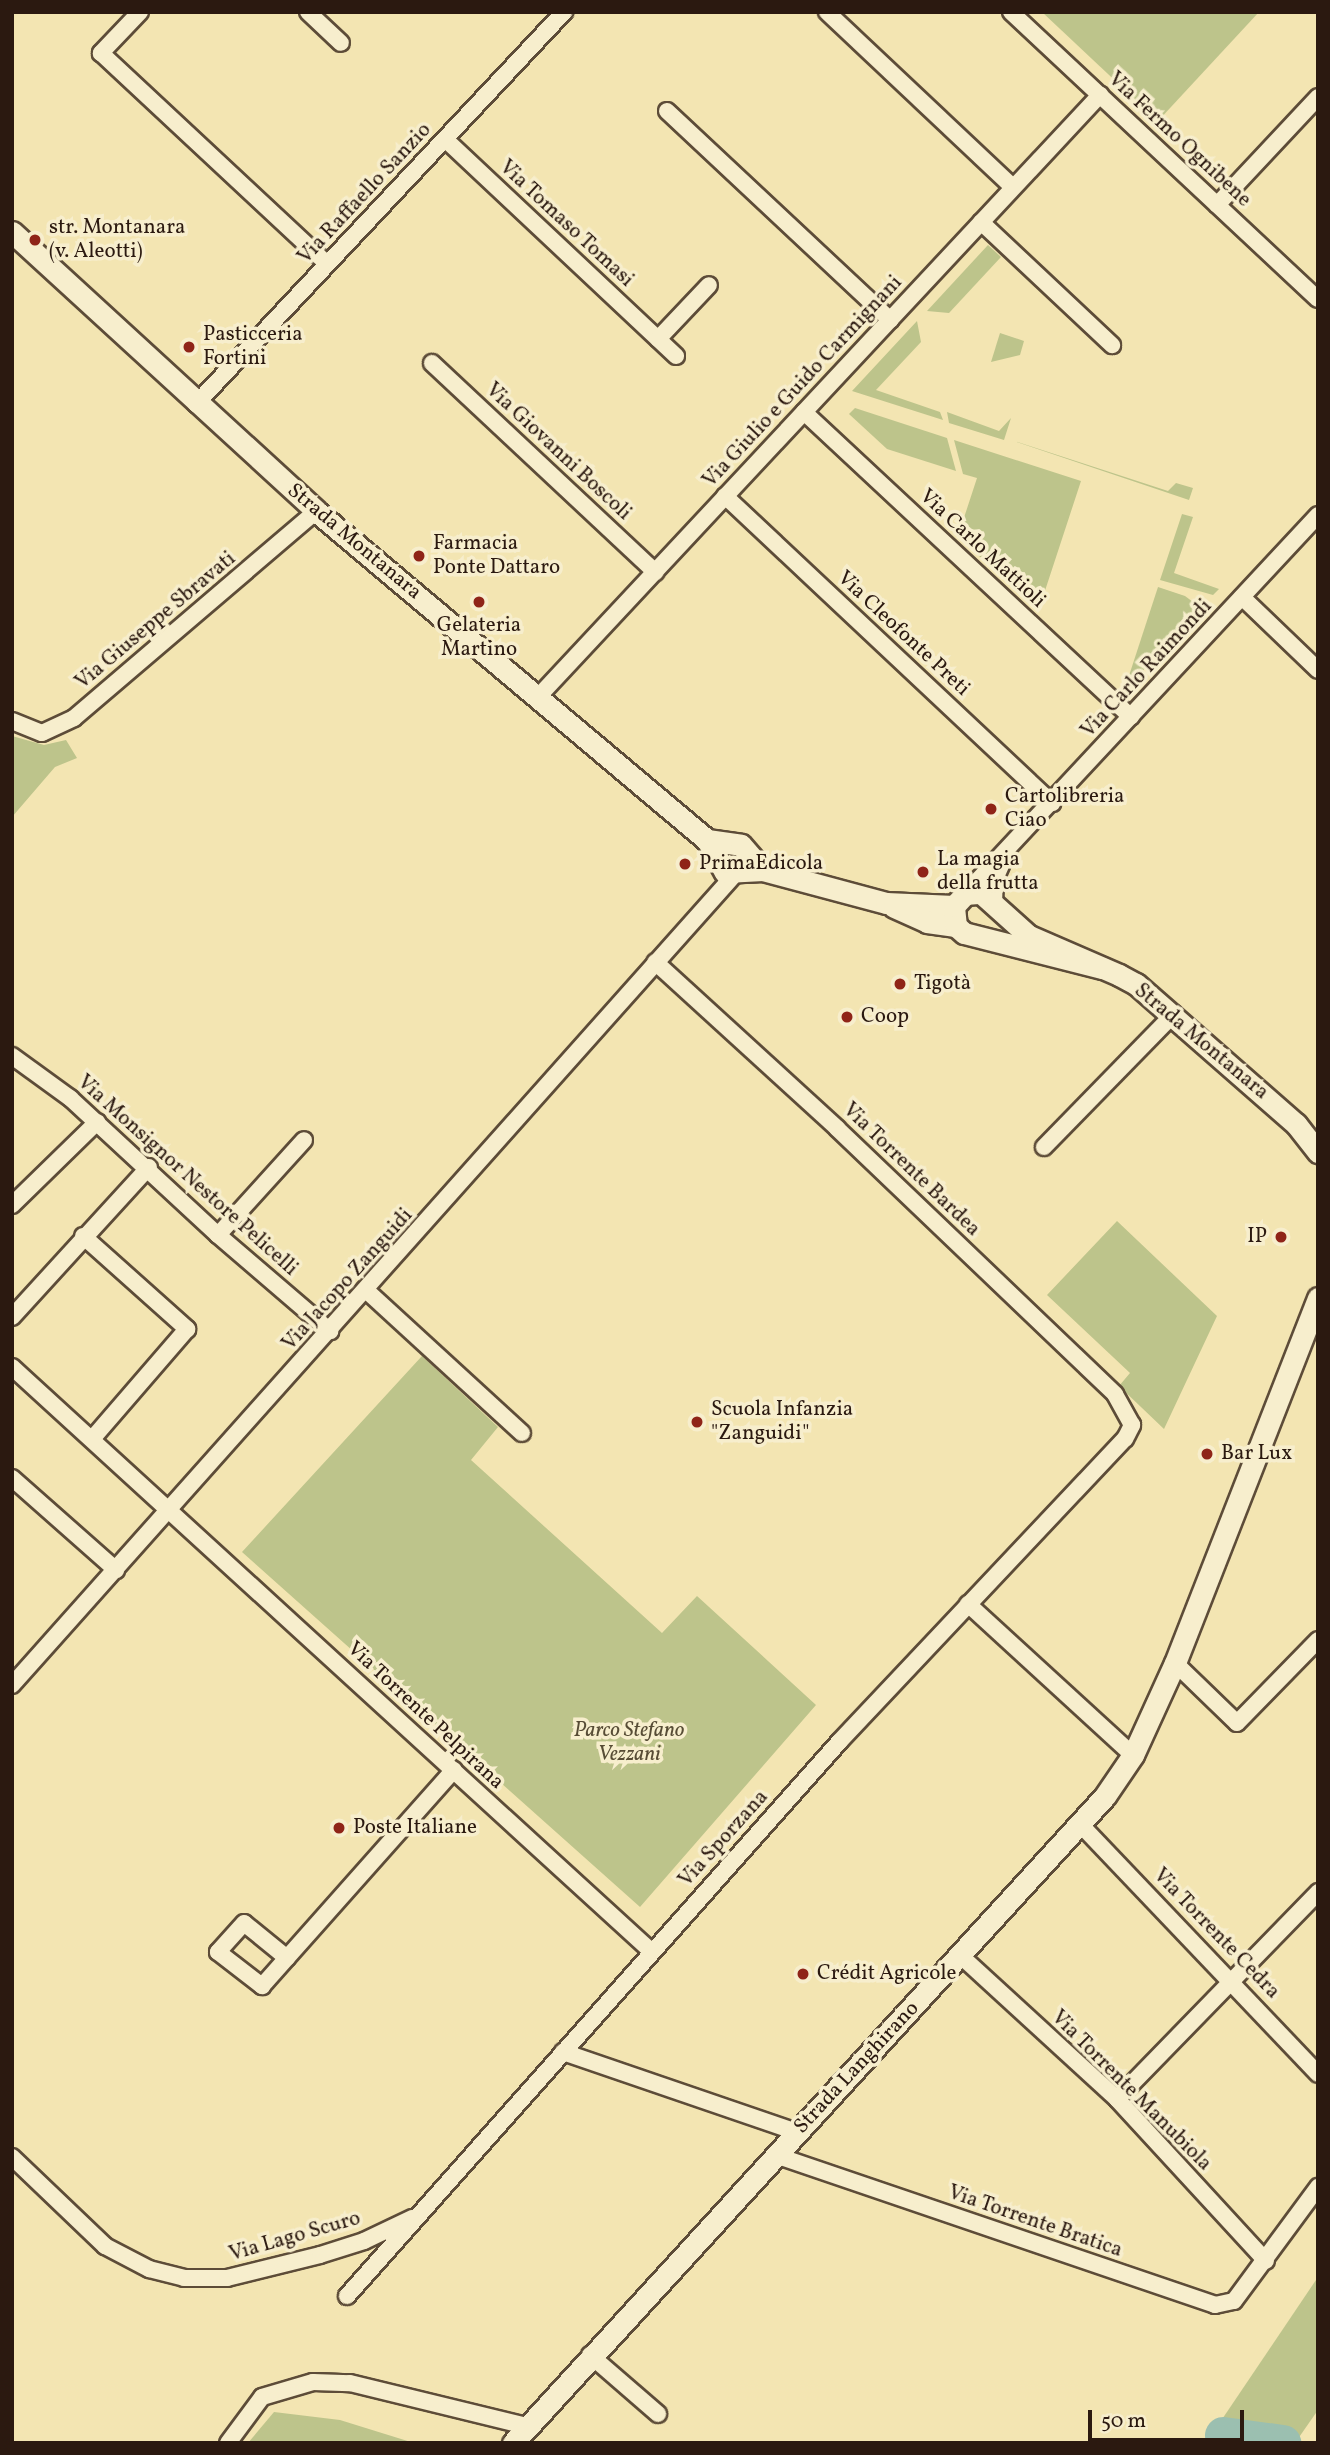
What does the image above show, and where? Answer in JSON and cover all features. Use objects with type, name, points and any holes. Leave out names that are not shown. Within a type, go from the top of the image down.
[{"type":"street","points":[[139,12],[101,53],[327,264]]},
{"type":"street","points":[[308,12],[341,43]]},
{"type":"street","points":[[827,12],[1013,187]]},
{"type":"street","name":"Via Fermo Ognibene","points":[[1011,12],[1318,299]]},
{"type":"street","name":"Via Raffaello Sanzio","points":[[197,404],[562,13]]},
{"type":"street","name":"Via Giulio e Guido Carmignani","points":[[538,697],[1100,95]]},
{"type":"street","points":[[1217,205],[1318,97]]},
{"type":"street","points":[[667,111],[890,320]]},
{"type":"street","name":"Via Tomaso Tomasi","points":[[445,139],[676,356]]},
{"type":"street","points":[[981,222],[1112,345]]},
{"type":"street","name":"Strada Montanara","points":[[12,232],[316,511],[716,850],[741,845],[747,867],[886,903],[927,922],[958,909],[982,893],[995,908],[1029,936],[1136,984],[1174,1014],[1296,1124],[1318,1153]]},
{"type":"street","points":[[658,339],[709,285]]},
{"type":"street","name":"Via Giovanni Boscoli","points":[[432,363],[655,572]]},
{"type":"street","name":"Via Carlo Mattioli","points":[[804,412],[1131,718]]},
{"type":"street","name":"Via Cleofonte Preti","points":[[725,496],[1052,803]]},
{"type":"street","name":"Via Giuseppe Sbravati","points":[[12,721],[42,733],[74,718],[316,511]]},
{"type":"street","name":"Via Carlo Raimondi","points":[[958,909],[1007,852],[1318,515]]},
{"type":"street","points":[[1242,597],[1318,670]]},
{"type":"street","points":[[710,899],[716,850]]},
{"type":"street","name":"Via Carlo Raimondi","points":[[995,908],[996,878],[1007,852]]},
{"type":"street","name":"Via Jacopo Zanguidi","points":[[12,1685],[367,1291],[710,899],[747,867]]},
{"type":"street","points":[[979,935],[989,930],[995,908]]},
{"type":"street","name":"Strada Montanara","points":[[958,909],[964,933],[1102,968]]},
{"type":"street","name":"Via Torrente Bardea","points":[[655,962],[846,1137],[1115,1394],[1130,1415]]},
{"type":"street","points":[[1044,1147],[1174,1014]]},
{"type":"street","name":"Via Monsignor Nestore Pelicelli","points":[[12,1056],[149,1167],[218,1235],[330,1331]]},
{"type":"street","points":[[12,1205],[96,1122]]},
{"type":"street","name":"Strada Montanara","points":[[1296,1124],[1318,1131]]},
{"type":"street","points":[[218,1235],[304,1140]]},
{"type":"street","points":[[12,1317],[83,1236],[149,1167]]},
{"type":"street","points":[[83,1236],[187,1328],[93,1438]]},
{"type":"street","points":[[367,1291],[522,1433]]},
{"type":"street","name":"Strada Langhirano","points":[[513,2443],[590,2355],[1082,1826],[1133,1755],[1175,1663],[1318,1298]]},
{"type":"street","name":"Via Torrente Pelpirana","points":[[12,1367],[93,1438],[652,1952]]},
{"type":"street","name":"Via Sporzana","points":[[347,2296],[652,1952],[968,1604],[1125,1439],[1132,1425],[1130,1415]]},
{"type":"street","points":[[12,1478],[116,1570]]},
{"type":"street","points":[[968,1604],[1133,1755]]},
{"type":"street","points":[[1175,1663],[1237,1723],[1318,1640]]},
{"type":"street","points":[[287,1958],[454,1770]]},
{"type":"street","name":"Via Torrente Cedra","points":[[1082,1826],[1234,1982],[1318,2074]]},
{"type":"street","points":[[1116,2099],[1234,1982],[1318,1892]]},
{"type":"street","name":"Via Torrente Manubiola","points":[[961,1956],[1116,2099],[1266,2261]]},
{"type":"street","points":[[563,2052],[797,2132]]},
{"type":"street","name":"Via Torrente Bratica","points":[[775,2155],[1215,2305],[1234,2301],[1318,2187]]},
{"type":"street","name":"Via Lago Scuro","points":[[12,2157],[105,2246],[149,2269],[184,2278],[227,2278],[320,2255],[364,2241],[418,2215]]},
{"type":"street","points":[[590,2355],[657,2414]]},
{"type":"street","points":[[228,2443],[262,2397],[313,2382],[350,2383],[527,2426]]},
{"type":"green space","points":[[1042,12],[1259,12],[1158,121]]},
{"type":"green space","points":[[988,245],[1001,257],[949,313],[927,311]]},
{"type":"green space","points":[[917,321],[921,342],[876,390],[940,412],[943,420],[852,391]]},
{"type":"green space","points":[[1000,333],[1024,341],[1020,355],[991,362]]},
{"type":"green space","points":[[855,408],[947,438],[956,471],[887,449],[849,414]]},
{"type":"green space","points":[[947,412],[999,431],[1011,418],[1004,440],[949,423]]},
{"type":"green space","points":[[954,440],[1081,481],[1038,612],[958,536],[977,478],[963,474]]},
{"type":"green space","points":[[1011,440],[1168,491],[1176,483],[1193,488],[1189,500]]},
{"type":"green space","points":[[1182,514],[1193,517],[1174,573],[1219,589],[1213,595],[1160,580]]},
{"type":"green space","points":[[1158,587],[1185,596],[1201,608],[1124,691]]},
{"type":"green space","points":[[12,736],[44,745],[66,740],[77,758],[55,767],[12,817]]},
{"type":"green space","points":[[1117,1221],[1217,1316],[1164,1429],[1119,1386],[1130,1373],[1047,1295]]},
{"type":"green space","name":"Parco Stefano Vezzani","points":[[422,1356],[498,1427],[471,1460],[662,1633],[697,1596],[816,1705],[640,1907],[242,1552]]},
{"type":"green space","points":[[1318,2277],[1318,2410],[1295,2443],[1206,2443]]},
{"type":"green space","points":[[274,2412],[340,2420],[414,2443],[248,2443]]},
{"type":"waterway","points":[[1223,2435],[1282,2443]]},
{"type":"place","name":"str. Montanara (v. Aleotti)","points":[[35,240]]},
{"type":"place","name":"Pasticceria Fortini","points":[[189,347]]},
{"type":"place","name":"Farmacia Ponte Dattaro","points":[[419,556]]},
{"type":"place","name":"Gelateria Martino","points":[[479,602]]},
{"type":"place","name":"Cartolibreria Ciao","points":[[991,809]]},
{"type":"place","name":"PrimaEdicola","points":[[685,864]]},
{"type":"place","name":"La magia della frutta","points":[[923,872]]},
{"type":"place","name":"Tigotà","points":[[900,984]]},
{"type":"place","name":"Coop","points":[[847,1017]]},
{"type":"place","name":"IP","points":[[1281,1237]]},
{"type":"place","name":"Scuola Infanzia \"Zanguidi\"","points":[[697,1422]]},
{"type":"place","name":"Bar Lux","points":[[1207,1454]]},
{"type":"place","name":"Poste Italiane","points":[[339,1828]]},
{"type":"place","name":"Crédit Agricole","points":[[803,1974]]}]
